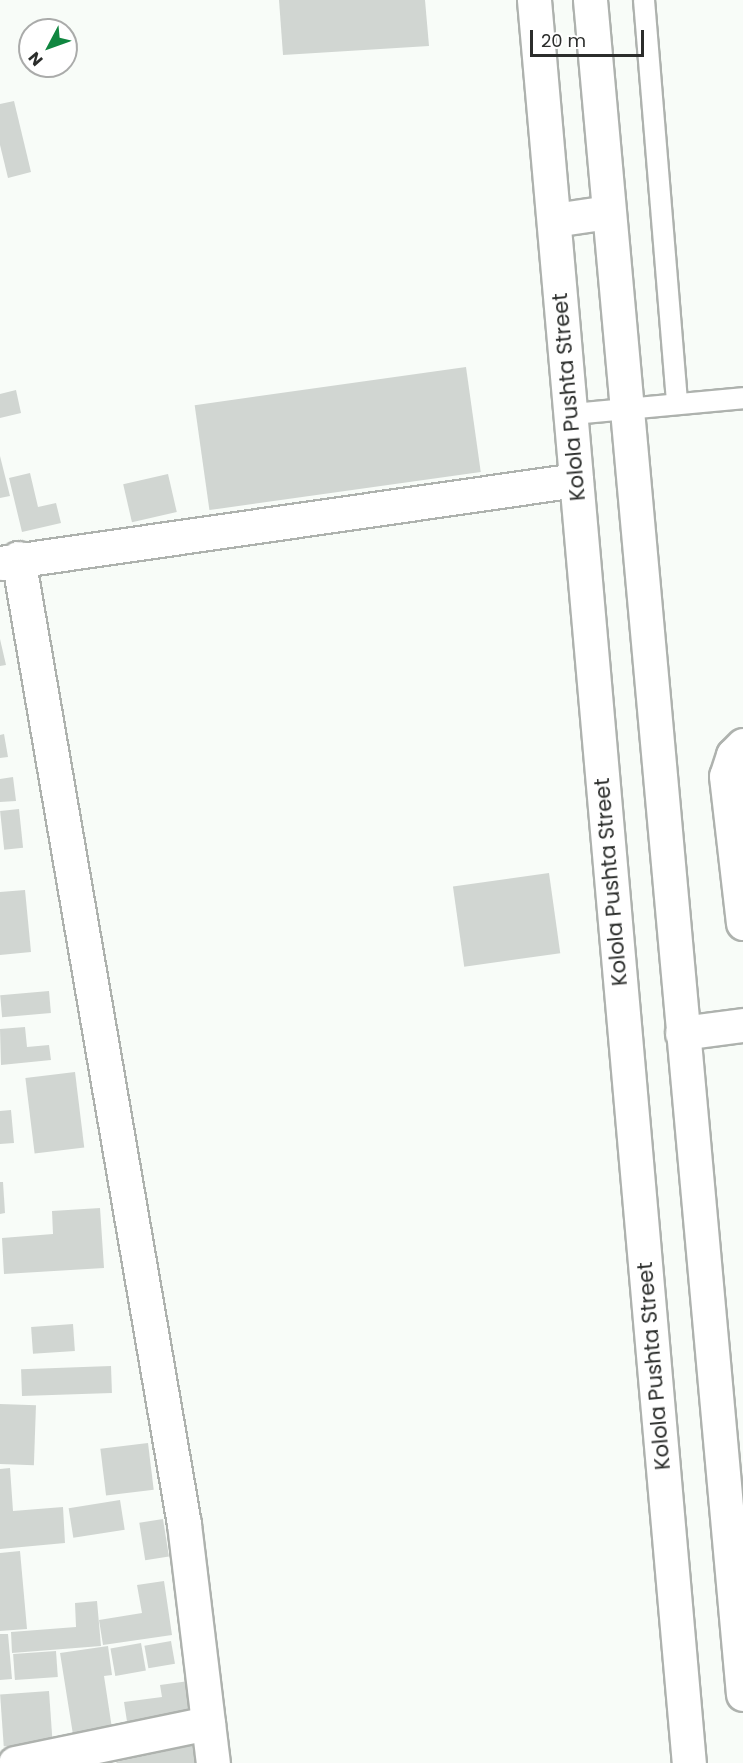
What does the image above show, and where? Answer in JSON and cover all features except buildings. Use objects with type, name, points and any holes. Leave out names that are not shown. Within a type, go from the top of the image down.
[{"type":"main road","name":"Kolola Pushta Street","points":[[534,0],[572,414],[688,1763]]},
{"type":"main road","points":[[590,0],[624,409],[743,1694]]},
{"type":"main road","points":[[554,220],[608,212]]},
{"type":"main road","points":[[213,1763],[184,1524],[9,561],[576,480]]},
{"type":"main road","points":[[743,745],[733,755],[726,776],[743,923]]},
{"type":"main road","points":[[682,1033],[743,1025]]},
{"type":"main road","points":[[15,1763],[208,1724]]},
{"type":"lane","points":[[644,0],[677,404]]},
{"type":"lane","points":[[572,414],[743,398]]}]
